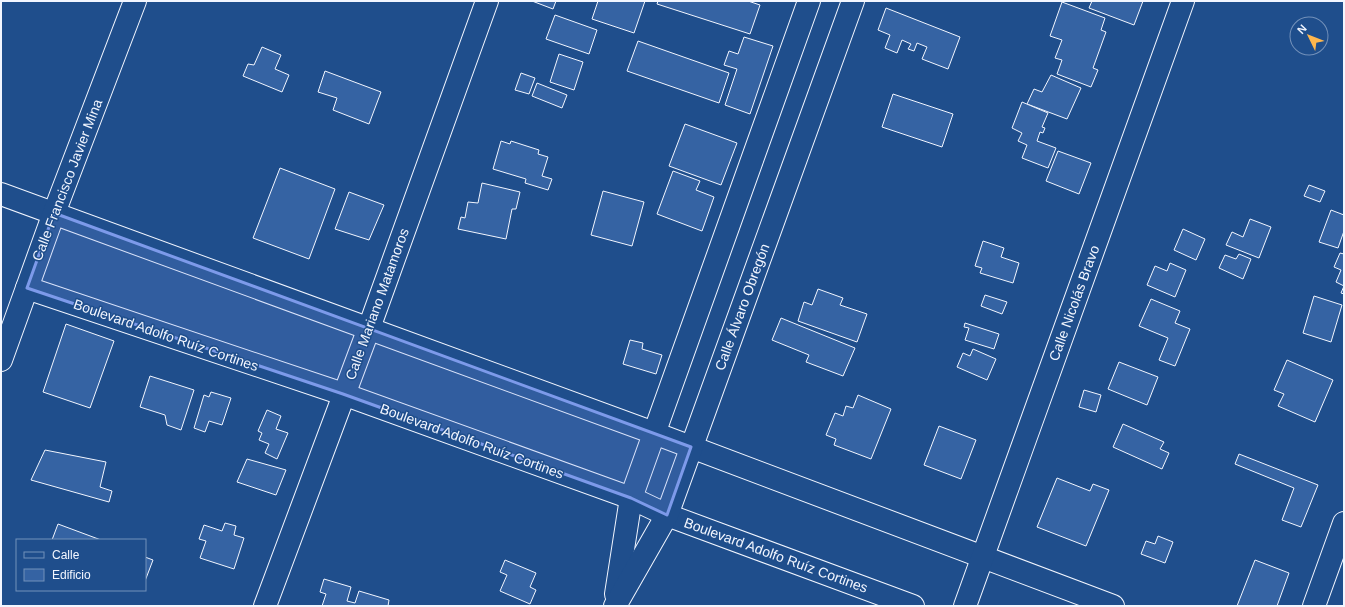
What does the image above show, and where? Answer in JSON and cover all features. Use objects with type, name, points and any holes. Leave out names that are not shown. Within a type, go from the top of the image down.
[{"type":"street","name":"Calle Francisco Javier Mina","points":[[1,360],[54,212],[135,1]]},
{"type":"street","name":"Calle Mariano Matamoros","points":[[264,606],[369,328],[486,1]]},
{"type":"street","name":"Calle Álvaro Obregón","points":[[615,606],[631,498],[809,1]]},
{"type":"street","name":"Calle Álvaro Obregón","points":[[615,606],[667,514],[853,1]]},
{"type":"street","name":"Calle Nicolás Bravo","points":[[965,606],[1183,1]]},
{"type":"street","points":[[1,194],[54,212],[654,433],[982,558],[1113,606]]},
{"type":"street","name":"Boulevard Adolfo Ruíz Cortines","points":[[27,288],[343,394],[631,498],[667,514],[913,606]]},
{"type":"street","points":[[1314,606],[1344,523]]},
{"type":"highlighted area","points":[[54,213],[691,447],[667,515],[631,498],[343,394],[27,288]]},
{"type":"building","points":[[532,1],[556,1],[553,9]]},
{"type":"building","points":[[598,1],[645,1],[634,33],[592,19]]},
{"type":"building","points":[[658,1],[748,1],[760,5],[750,34],[657,4]]},
{"type":"building","points":[[1092,1],[1143,1],[1134,25],[1089,8]]},
{"type":"building","points":[[1062,2],[1105,18],[1101,30],[1106,32],[1093,68],[1098,70],[1091,87],[1057,74],[1062,60],[1055,58],[1062,40],[1050,36]]},
{"type":"building","points":[[886,8],[960,37],[948,69],[922,59],[927,47],[917,43],[914,51],[908,49],[911,44],[902,40],[897,53],[885,48],[890,35],[878,30]]},
{"type":"building","points":[[555,15],[597,30],[589,54],[546,39]]},
{"type":"building","points":[[744,37],[773,46],[750,114],[725,105],[737,69],[724,65],[729,51],[738,54]]},
{"type":"building","points":[[638,41],[729,73],[719,103],[627,71]]},
{"type":"building","points":[[262,47],[281,55],[275,69],[289,75],[282,92],[243,76],[248,64],[254,65]]},
{"type":"building","points":[[559,54],[583,62],[574,90],[550,82]]},
{"type":"building","points":[[325,71],[381,92],[369,124],[333,110],[337,98],[318,92]]},
{"type":"building","points":[[521,73],[535,78],[529,94],[515,90]]},
{"type":"building","points":[[1051,75],[1081,88],[1067,119],[1027,104],[1034,89],[1042,92]]},
{"type":"building","points":[[537,83],[567,95],[562,108],[532,96]]},
{"type":"building","points":[[893,94],[953,114],[942,147],[882,127]]},
{"type":"building","points":[[1022,102],[1048,113],[1042,127],[1045,128],[1043,133],[1040,132],[1037,141],[1056,148],[1048,168],[1022,158],[1027,145],[1018,141],[1022,133],[1012,128]]},
{"type":"building","points":[[685,124],[737,143],[721,185],[669,166]]},
{"type":"building","points":[[501,141],[510,144],[511,141],[539,150],[538,154],[548,157],[542,176],[552,179],[548,190],[525,183],[526,179],[493,169]]},
{"type":"building","points":[[1058,151],[1091,163],[1079,194],[1046,181]]},
{"type":"building","points":[[280,168],[335,189],[309,259],[253,238]]},
{"type":"building","points":[[673,171],[700,181],[696,190],[714,197],[702,231],[657,214]]},
{"type":"building","points":[[482,183],[520,192],[516,209],[512,209],[506,239],[458,229],[461,217],[465,218],[468,202],[478,203]]},
{"type":"building","points":[[1309,185],[1325,191],[1320,202],[1304,196]]},
{"type":"building","points":[[603,191],[644,202],[632,246],[591,235]]},
{"type":"building","points":[[349,192],[384,205],[369,240],[335,229]]},
{"type":"building","points":[[1331,210],[1344,215],[1344,231],[1338,248],[1319,242]]},
{"type":"building","points":[[1250,219],[1271,227],[1259,258],[1226,245],[1232,232],[1243,237]]},
{"type":"building","points":[[1183,229],[1205,239],[1196,260],[1174,250]]},
{"type":"building","points":[[983,241],[1004,248],[1001,257],[1019,263],[1013,283],[980,273],[982,268],[975,266]]},
{"type":"building","points":[[1340,253],[1344,254],[1344,286],[1336,282],[1341,270],[1334,267]]},
{"type":"building","points":[[1239,254],[1251,259],[1243,279],[1219,268],[1225,255],[1236,259]]},
{"type":"building","points":[[1170,263],[1186,270],[1175,297],[1147,285],[1155,266],[1167,271]]},
{"type":"building","points":[[1344,286],[1344,294],[1341,293]]},
{"type":"building","points":[[818,289],[843,298],[840,305],[867,314],[857,342],[798,321],[804,302],[812,305]]},
{"type":"building","points":[[985,295],[1007,302],[1002,314],[981,306]]},
{"type":"building","points":[[1314,296],[1342,305],[1331,342],[1303,333]]},
{"type":"building","points":[[1151,299],[1180,311],[1175,323],[1190,329],[1175,366],[1159,360],[1168,338],[1139,326]]},
{"type":"building","points":[[781,318],[855,348],[843,376],[806,362],[809,355],[772,340]]},
{"type":"building","points":[[965,323],[999,334],[994,349],[965,340],[969,328],[964,327]]},
{"type":"building","points":[[66,324],[114,341],[90,408],[43,392]]},
{"type":"building","points":[[630,340],[643,343],[642,349],[662,355],[656,374],[623,364]]},
{"type":"building","points":[[973,349],[996,359],[987,380],[957,367],[963,353],[970,356]]},
{"type":"building","points":[[1287,360],[1333,380],[1315,422],[1278,406],[1284,394],[1274,390]]},
{"type":"building","points":[[1119,362],[1158,377],[1147,405],[1108,389]]},
{"type":"building","points":[[150,376],[194,390],[181,430],[167,425],[165,415],[140,407]]},
{"type":"building","points":[[1084,390],[1101,395],[1096,412],[1079,407]]},
{"type":"building","points":[[211,392],[231,398],[222,425],[209,421],[205,432],[194,428],[204,395],[209,397]]},
{"type":"building","points":[[858,395],[891,409],[871,459],[834,445],[836,439],[826,435],[835,413],[843,416],[846,406],[853,408]]},
{"type":"building","points":[[267,410],[281,416],[276,429],[288,433],[277,459],[265,453],[269,444],[259,440],[262,433],[258,431]]},
{"type":"building","points":[[1123,424],[1164,442],[1160,449],[1169,453],[1162,469],[1113,447]]},
{"type":"building","points":[[939,426],[976,440],[961,479],[924,465]]},
{"type":"building","points":[[45,450],[106,462],[100,487],[112,491],[109,502],[31,480]]},
{"type":"building","points":[[1239,454],[1318,485],[1301,527],[1282,520],[1294,488],[1235,464]]},
{"type":"building","points":[[247,459],[286,470],[276,495],[237,482]]},
{"type":"building","points":[[1057,478],[1090,491],[1093,484],[1109,490],[1086,546],[1037,527]]},
{"type":"building","points":[[225,523],[236,526],[234,535],[244,538],[234,569],[200,558],[206,541],[199,539],[204,525],[222,531]]},
{"type":"building","points":[[58,524],[98,539],[52,539]]},
{"type":"building","points":[[1158,536],[1173,542],[1165,563],[1141,554],[1146,541],[1155,544]]},
{"type":"building","points":[[146,557],[153,560],[146,578]]},
{"type":"building","points":[[505,560],[536,573],[530,587],[536,590],[530,604],[500,591],[507,575],[500,572]]},
{"type":"building","points":[[1255,560],[1289,573],[1277,606],[1237,606]]},
{"type":"building","points":[[324,579],[351,587],[347,601],[355,603],[359,591],[389,600],[388,606],[322,606],[326,594],[320,592]]}]
